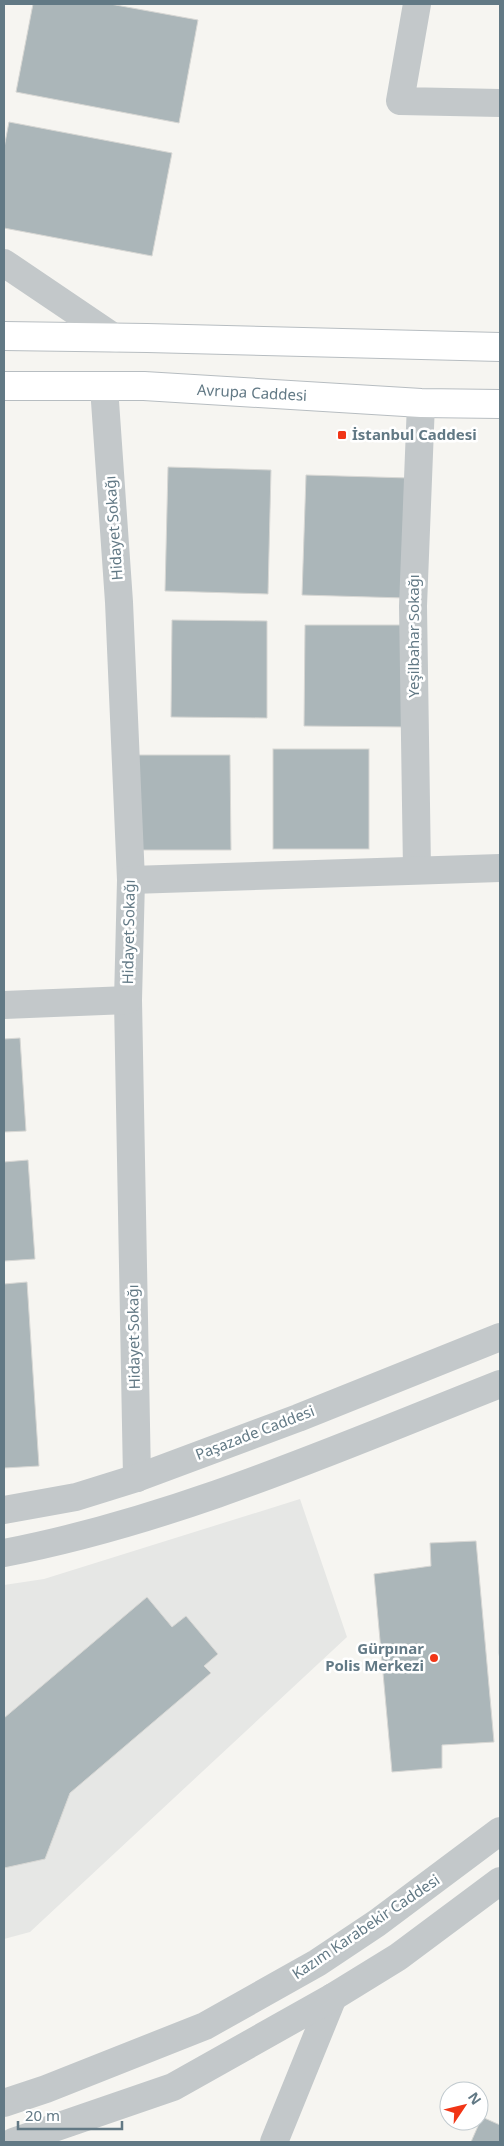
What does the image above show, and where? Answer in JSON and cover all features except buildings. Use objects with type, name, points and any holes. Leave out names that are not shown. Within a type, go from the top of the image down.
[{"type":"main road","points":[[4,336],[500,347]]},
{"type":"main road","name":"Avrupa Caddesi","points":[[4,386],[144,386],[420,403],[500,404]]},
{"type":"street","points":[[416,4],[400,101],[500,103]]},
{"type":"street","points":[[4,263],[115,338]]},
{"type":"street","name":"Hidayet Sokağı","points":[[104,387],[119,602],[131,880],[128,1000],[137,1478]]},
{"type":"street","name":"Yeşilbahar Sokağı","points":[[417,870],[413,606],[420,403]]},
{"type":"street","points":[[131,880],[500,868]]},
{"type":"street","points":[[4,1004],[128,1000]]},
{"type":"street","name":"Paşazade Caddesi","points":[[4,1510],[76,1497],[137,1478],[298,1418],[500,1337]]},
{"type":"street","points":[[4,1553],[147,1517],[264,1477],[500,1384]]},
{"type":"street","name":"Kazım Karabekir Caddesi","points":[[4,2103],[46,2089],[205,2026],[317,1964],[377,1923],[500,1831]]},
{"type":"street","points":[[13,2142],[173,2086],[333,1997],[398,1957],[500,1881]]},
{"type":"street","points":[[274,2142],[333,1997],[317,1964]]},
{"type":"shaded area","points":[[300,1499],[347,1637],[30,1932],[4,1939],[4,1585],[44,1579]]},
{"type":"shaded area","points":[[500,1508],[500,1660],[498,1653]]},
{"type":"place","name":"İstanbul Caddesi","points":[[342,435]]},
{"type":"place","name":"Gürpınar Polis Merkezi","points":[[434,1658]]}]
